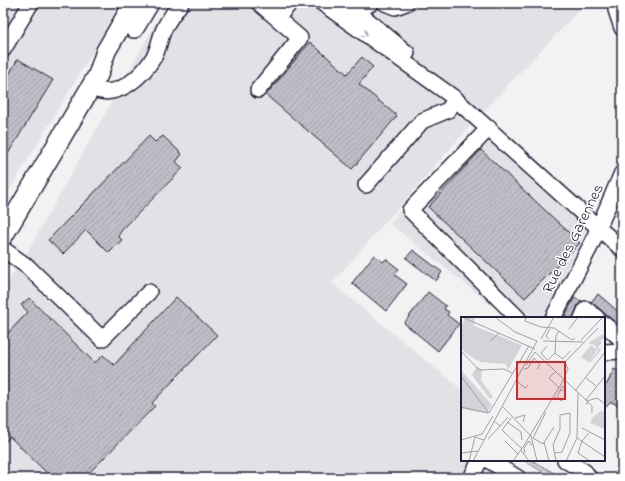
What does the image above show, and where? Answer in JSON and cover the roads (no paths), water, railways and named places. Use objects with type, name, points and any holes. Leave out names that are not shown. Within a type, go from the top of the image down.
[{"type":"main road","points":[[3,236],[95,81],[106,51],[134,3]]},
{"type":"main road","points":[[95,81],[117,56],[149,3]]},
{"type":"street","points":[[3,50],[31,3]]},
{"type":"street","points":[[142,3],[95,81],[98,91],[111,92],[125,87],[139,77],[155,54],[164,27],[181,3]]},
{"type":"street","points":[[258,90],[300,38],[259,3]]},
{"type":"street","points":[[277,18],[290,3]]},
{"type":"street","points":[[322,3],[349,11],[409,55],[454,98],[622,249]]},
{"type":"street","points":[[349,11],[363,8],[372,3]]},
{"type":"street","points":[[385,3],[395,7],[406,3]]},
{"type":"street","points":[[619,3],[616,10],[622,28]]},
{"type":"street","points":[[366,185],[422,121],[448,110],[454,98]]},
{"type":"street","points":[[489,128],[410,210],[517,317]]},
{"type":"street","name":"Rue des Garennes","points":[[554,317],[598,228],[622,174]]},
{"type":"street","points":[[3,249],[28,267],[102,339],[148,292]]},
{"type":"street","points":[[582,317],[586,309],[596,317]]},
{"type":"street","points":[[605,325],[622,340]]},
{"type":"street","points":[[605,352],[622,352]]},
{"type":"street","points":[[471,478],[480,461]]},
{"type":"street","points":[[490,461],[518,478]]},
{"type":"street","points":[[567,461],[585,472],[589,478]]}]
